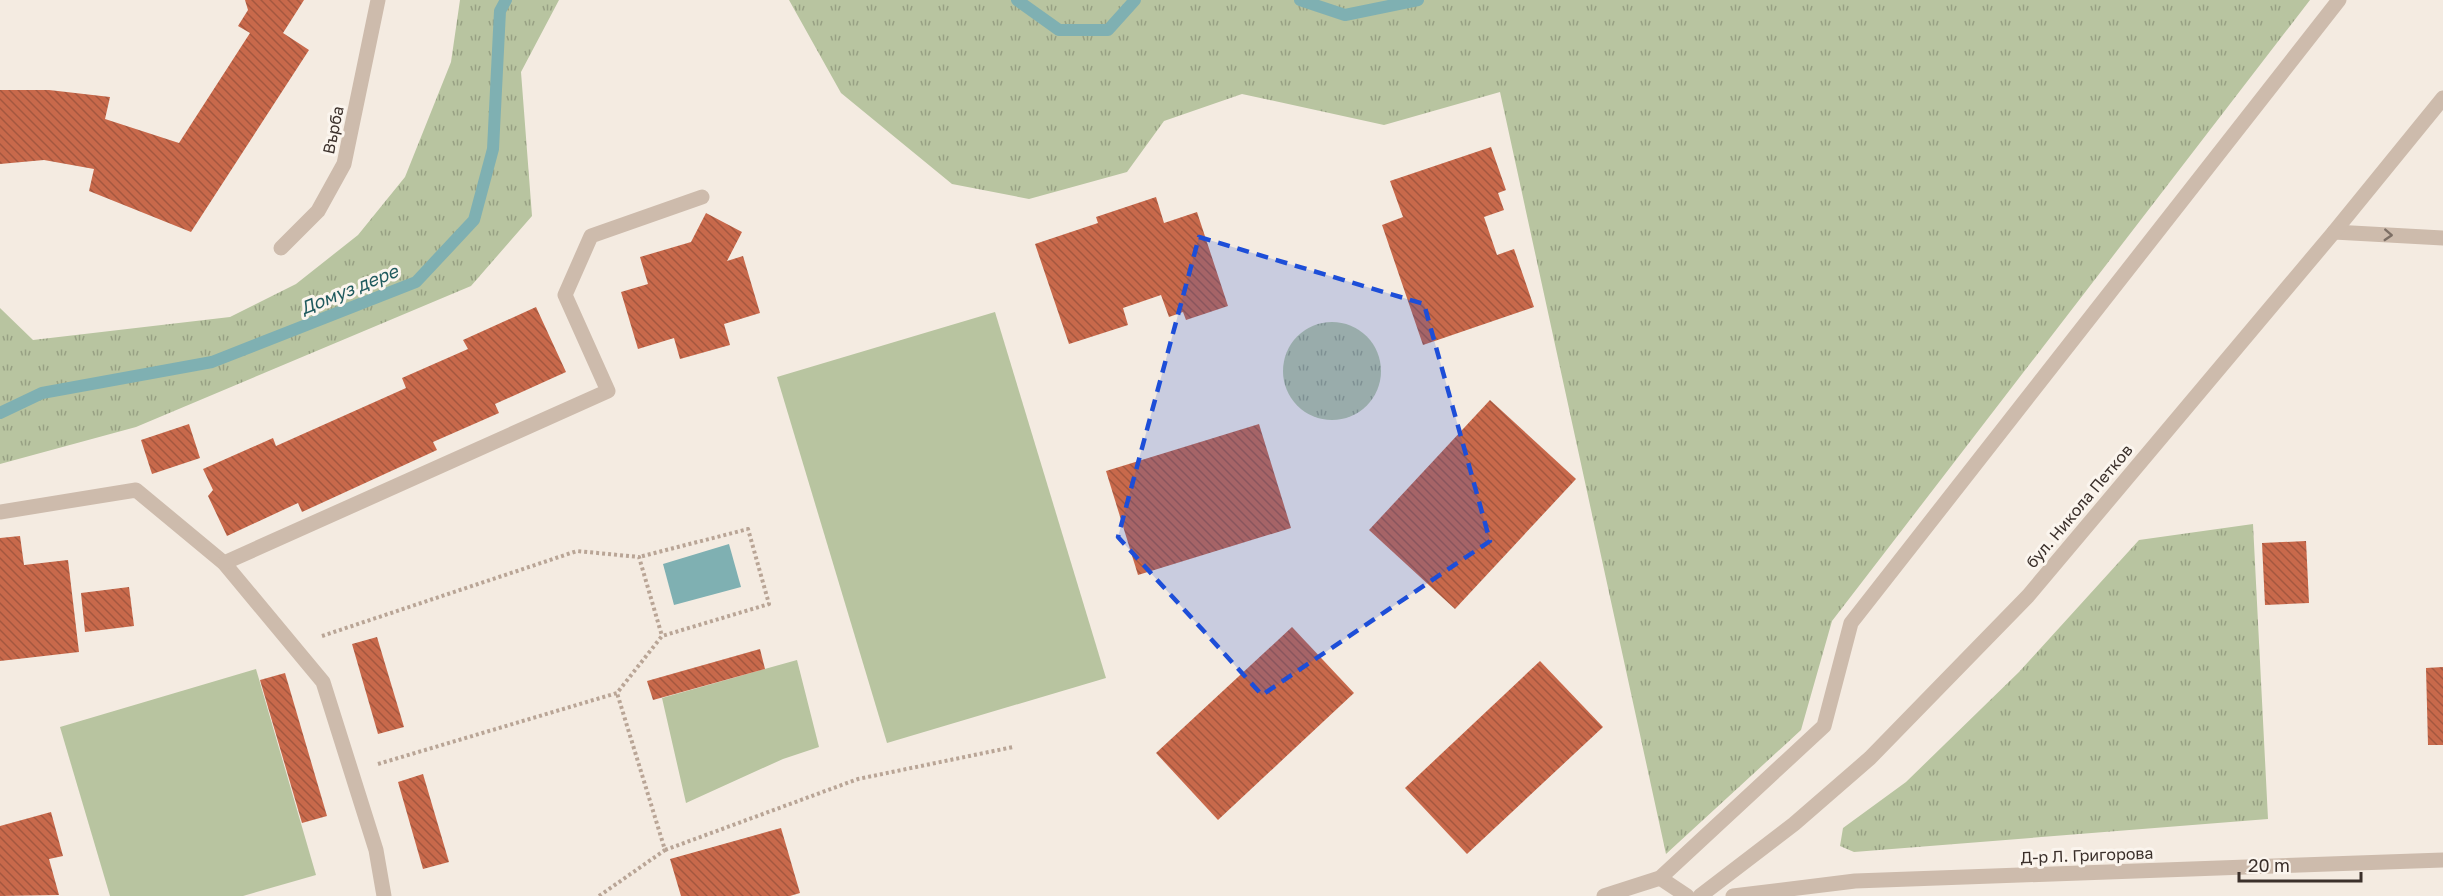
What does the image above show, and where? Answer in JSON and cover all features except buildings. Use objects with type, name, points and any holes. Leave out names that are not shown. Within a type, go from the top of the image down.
[{"type":"street","name":"Върба","points":[[281,248],[318,211],[344,164],[378,0]]},
{"type":"street","points":[[1604,896],[1660,878],[1824,726],[1851,623],[2339,0]]},
{"type":"street","name":"бул. Никола Петков","points":[[1700,896],[1794,824],[1870,758],[2028,596],[2334,232],[2443,98]]},
{"type":"street","points":[[224,563],[608,390],[565,295],[591,236],[702,197]]},
{"type":"street","points":[[2334,232],[2443,238]]},
{"type":"street","points":[[0,512],[136,490],[224,563],[323,682],[376,850],[384,896]]},
{"type":"street","name":"Д-р Л. Григорова","points":[[1733,896],[1855,881],[2443,860]]},
{"type":"street","points":[[1660,878],[1687,896]]},
{"type":"path","points":[[293,646],[577,551],[639,557],[748,529],[769,604],[662,636],[618,693],[351,772]]},
{"type":"path","points":[[639,557],[662,636]]},
{"type":"path","points":[[618,693],[665,850]]},
{"type":"path","points":[[599,896],[665,850],[858,779],[1013,747]]},
{"type":"highlighted area","points":[[1199,237],[1424,304],[1490,541],[1262,695],[1118,537]]},
{"type":"green space","points":[[460,0],[559,0],[521,72],[532,216],[471,286],[136,427],[0,464],[0,308],[33,340],[230,317],[296,284],[358,235],[405,177],[451,62]]},
{"type":"green space","points":[[789,0],[2310,0],[1832,621],[1801,730],[1666,854],[1500,92],[1384,125],[1242,94],[1164,121],[1127,172],[1029,199],[952,184],[841,93]]},
{"type":"green space","points":[[995,312],[1106,678],[887,743],[777,377]]},
{"type":"green space","points":[[1332,322],[1351,326],[1366,337],[1377,352],[1381,371],[1377,390],[1366,405],[1351,416],[1332,420],[1313,416],[1298,405],[1287,390],[1283,371],[1287,352],[1298,337],[1313,326]]},
{"type":"green space","points":[[2253,524],[2268,819],[1854,852],[1840,846],[1843,828],[1906,782],[2019,672],[2139,540]]},
{"type":"green space","points":[[797,660],[819,747],[783,759],[686,803],[662,698]]},
{"type":"green space","points":[[256,669],[316,875],[243,896],[110,896],[60,727]]},
{"type":"water","points":[[729,544],[741,587],[674,605],[663,564]]},
{"type":"waterway","name":"Домуз дере","points":[[0,413],[42,393],[212,362],[416,282],[474,220],[493,149],[500,11],[506,0]]},
{"type":"waterway","name":"Домуз дере","points":[[1017,0],[1059,30],[1108,30],[1135,0]]},
{"type":"waterway","name":"Домуз дере","points":[[1300,0],[1345,15],[1418,0]]}]
